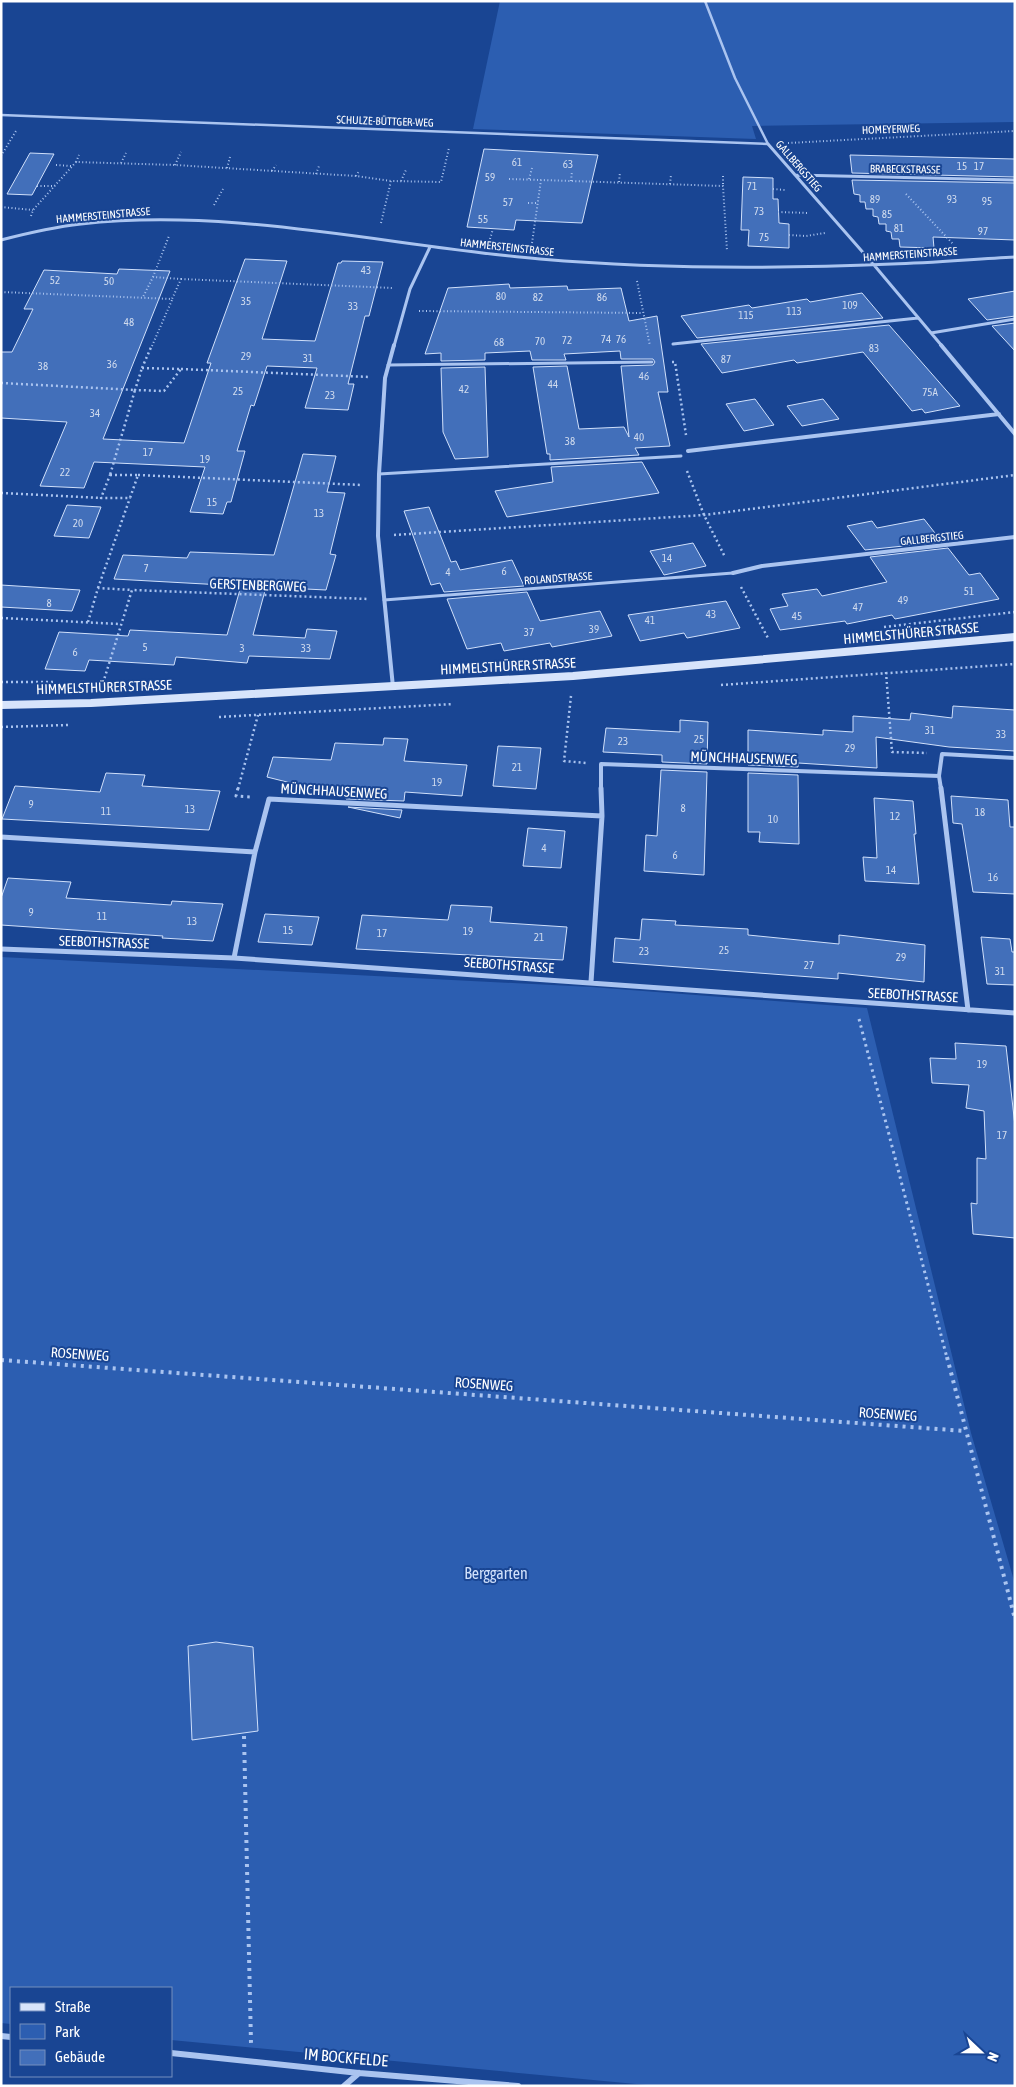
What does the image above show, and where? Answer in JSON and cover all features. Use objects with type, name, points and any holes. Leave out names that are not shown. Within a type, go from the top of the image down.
[{"type":"street","name":"GALLBERGSTIEG","points":[[768,144],[932,333],[1015,434]]},
{"type":"street","name":"BRABECKSTRASSE","points":[[796,175],[1015,180]]},
{"type":"street","name":"HAMMERSTEINSTRASSE","points":[[1,240],[26,233],[100,222],[175,220],[275,227],[530,258],[644,266],[728,268],[874,265],[1015,257]]},
{"type":"street","points":[[393,687],[378,536],[379,474],[385,378],[410,289],[430,247]]},
{"type":"street","points":[[672,344],[918,318]]},
{"type":"street","points":[[932,333],[1015,319]]},
{"type":"street","points":[[688,451],[999,414]]},
{"type":"street","name":"GALLBERGSTIEG","points":[[733,573],[762,566],[1015,538]]},
{"type":"street","name":"HIMMELSTHÜRER STRASSE","points":[[1,704],[91,703],[582,676],[1015,637]]},
{"type":"street","points":[[968,1010],[939,776],[942,754],[1015,758]]},
{"type":"street","points":[[591,982],[602,816],[601,764]]},
{"type":"street","name":"MÜNCHHAUSENWEG","points":[[601,764],[939,776]]},
{"type":"street","name":"MÜNCHHAUSENWEG","points":[[234,958],[255,852],[269,799],[602,816]]},
{"type":"street","points":[[1,837],[255,852]]},
{"type":"street","name":"SEEBOTHSTRASSE","points":[[1,949],[234,958],[591,982],[1015,1014]]},
{"type":"street","name":"IM BOCKFELDE","points":[[172,2053],[518,2086]]},
{"type":"street","points":[[344,2086],[359,2072]]},
{"type":"lane","name":"GALLBERGSTIEG","points":[[705,1],[735,78],[768,144]]},
{"type":"lane","name":"SCHULZE-BÜTTGER-WEG","points":[[1,115],[768,144]]},
{"type":"lane","points":[[388,365],[652,362]]},
{"type":"lane","points":[[379,474],[681,456]]},
{"type":"lane","name":"ROLANDSTRASSE","points":[[384,600],[733,573]]},
{"type":"path","points":[[1,156],[24,116]]},
{"type":"path","name":"HOMEYERWEG","points":[[768,144],[828,139],[1015,131]]},
{"type":"path","points":[[76,162],[174,165],[356,176],[391,181],[441,182],[452,132]]},
{"type":"path","points":[[174,165],[180,152]]},
{"type":"path","points":[[121,163],[126,153]]},
{"type":"path","points":[[26,233],[33,210],[76,162],[79,155]]},
{"type":"path","points":[[226,168],[230,157]]},
{"type":"path","points":[[272,171],[276,164]]},
{"type":"path","points":[[56,165],[72,166]]},
{"type":"path","points":[[316,174],[319,166]]},
{"type":"path","points":[[530,179],[532,168]]},
{"type":"path","points":[[401,181],[406,170]]},
{"type":"path","points":[[356,176],[359,171]]},
{"type":"path","points":[[571,181],[572,171]]},
{"type":"path","points":[[619,182],[620,172]]},
{"type":"path","points":[[670,184],[671,175]]},
{"type":"path","points":[[723,176],[728,268]]},
{"type":"path","points":[[891,177],[966,259]]},
{"type":"path","points":[[509,179],[723,186]]},
{"type":"path","points":[[530,258],[541,180]]},
{"type":"path","points":[[377,240],[391,181]]},
{"type":"path","points":[[37,186],[55,186]]},
{"type":"path","points":[[528,203],[538,203]]},
{"type":"path","points":[[1,207],[33,210]]},
{"type":"path","points":[[143,297],[153,278],[175,220]]},
{"type":"path","points":[[789,235],[806,236],[843,230]]},
{"type":"path","points":[[153,278],[410,289]]},
{"type":"path","points":[[101,498],[110,475],[142,368],[181,278]]},
{"type":"path","points":[[1,292],[172,299]]},
{"type":"path","points":[[403,311],[643,313]]},
{"type":"path","points":[[142,368],[385,378]]},
{"type":"path","points":[[1,383],[164,391],[181,369]]},
{"type":"path","points":[[110,475],[379,485]]},
{"type":"path","points":[[88,622],[138,475]]},
{"type":"path","points":[[378,536],[704,515],[1015,475]]},
{"type":"path","points":[[1,493],[130,498]]},
{"type":"path","name":"GERSTENBERGWEG","points":[[98,588],[384,600]]},
{"type":"path","points":[[112,682],[102,683],[132,590]]},
{"type":"path","points":[[877,628],[1015,612]]},
{"type":"path","points":[[757,616],[769,640],[759,641]]},
{"type":"path","points":[[1,618],[120,624]]},
{"type":"path","points":[[886,672],[892,752],[942,754]]},
{"type":"path","points":[[1,682],[56,682]]},
{"type":"path","points":[[572,696],[564,762],[601,764]]},
{"type":"path","points":[[258,715],[236,796],[269,799]]},
{"type":"path","points":[[854,1003],[1015,1619]]},
{"type":"path","name":"ROSENWEG","points":[[1,1360],[965,1431]]},
{"type":"path","points":[[244,1736],[251,2061]]},
{"type":"green space","points":[[500,1],[1015,1],[1015,122],[752,126],[756,139],[473,129]]},
{"type":"green space","name":"Berggarten","points":[[1,957],[591,987],[867,1008],[971,1433],[1015,1584],[1015,2086],[657,2086],[172,2040],[172,1987],[10,1987],[10,2024],[1,2023]]},
{"type":"building","points":[[484,149],[598,155],[582,223],[516,220],[514,230],[467,227]]},
{"type":"building","points":[[30,153],[54,154],[32,195],[7,194]]},
{"type":"building","points":[[850,155],[1015,159],[1015,177],[852,173]]},
{"type":"building","points":[[743,177],[773,178],[773,199],[778,199],[779,223],[789,224],[789,248],[748,246],[749,230],[741,230]]},
{"type":"building","points":[[852,180],[1015,183],[1015,240],[933,237],[934,248],[900,247],[899,239],[892,239],[891,232],[886,231],[886,224],[879,224],[878,217],[873,216],[873,209],[866,209],[865,202],[860,202],[860,195],[854,194]]},
{"type":"building","points":[[245,259],[287,261],[262,339],[315,341],[338,263],[342,261],[383,262],[369,316],[365,316],[348,384],[354,384],[348,410],[305,408],[317,368],[267,366],[254,406],[251,405],[237,451],[245,451],[231,502],[227,502],[223,514],[190,512],[205,467],[94,462],[84,488],[40,486],[67,422],[1,418],[1,352],[12,352],[33,309],[24,309],[44,270],[117,274],[119,269],[170,271],[103,439],[184,443],[211,363],[207,363]]},
{"type":"building","points":[[509,284],[510,288],[567,286],[568,290],[621,288],[629,321],[657,316],[668,392],[658,392],[670,446],[635,448],[639,455],[550,460],[550,454],[547,454],[533,367],[567,366],[579,429],[624,427],[629,437],[621,366],[653,365],[655,362],[653,359],[621,359],[620,351],[564,354],[566,360],[532,360],[530,351],[485,353],[485,360],[441,361],[441,353],[425,354],[448,288]]},
{"type":"building","points":[[1015,291],[1015,316],[987,320],[968,299]]},
{"type":"building","points":[[862,293],[883,318],[697,338],[681,316],[749,305],[752,308],[807,299],[810,302]]},
{"type":"building","points":[[1015,323],[1015,351],[992,326]]},
{"type":"building","points":[[889,325],[960,406],[925,413],[922,409],[912,411],[863,352],[797,363],[794,360],[722,373],[701,344]]},
{"type":"building","points":[[485,367],[488,457],[455,459],[443,432],[441,368]]},
{"type":"building","points":[[755,399],[774,425],[744,431],[726,404]]},
{"type":"building","points":[[823,399],[839,419],[802,426],[787,406]]},
{"type":"building","points":[[303,454],[336,456],[327,492],[345,493],[330,554],[336,555],[326,590],[266,587],[253,635],[305,638],[307,629],[337,631],[330,659],[249,656],[247,663],[176,657],[174,665],[89,660],[85,671],[45,669],[59,632],[128,636],[130,630],[227,635],[241,586],[114,579],[123,555],[187,558],[190,552],[274,555]]},
{"type":"building","points":[[642,462],[659,493],[507,517],[495,491],[553,482],[551,467]]},
{"type":"building","points":[[67,505],[101,507],[89,538],[54,536]]},
{"type":"building","points":[[429,507],[451,562],[456,561],[460,570],[512,560],[524,586],[444,592],[440,583],[431,585],[404,511]]},
{"type":"building","points":[[924,519],[942,542],[865,550],[847,526],[872,521],[877,528]]},
{"type":"building","points":[[693,543],[706,566],[664,575],[650,551]]},
{"type":"building","points":[[948,548],[969,575],[980,573],[999,599],[895,619],[892,615],[847,624],[845,621],[780,630],[770,609],[788,606],[782,594],[817,589],[822,596],[887,582],[870,557]]},
{"type":"building","points":[[1,585],[80,590],[72,611],[1,607]]},
{"type":"building","points":[[527,592],[540,621],[600,611],[612,636],[552,647],[550,643],[504,651],[501,643],[467,649],[447,599]]},
{"type":"building","points":[[726,601],[740,628],[687,638],[684,633],[640,641],[628,615]]},
{"type":"building","points":[[953,706],[1015,710],[1015,751],[949,747],[876,737],[877,768],[798,763],[798,767],[748,765],[748,730],[823,735],[823,730],[853,732],[853,716],[910,720],[911,713],[952,718]]},
{"type":"building","points":[[680,720],[708,722],[707,764],[662,762],[662,755],[603,752],[606,728],[680,732]]},
{"type":"building","points":[[384,738],[408,739],[404,761],[467,765],[462,796],[405,792],[404,801],[346,799],[347,791],[294,787],[295,784],[267,777],[273,757],[331,760],[335,743],[383,745]]},
{"type":"building","points":[[498,746],[541,748],[536,789],[493,786]]},
{"type":"building","points":[[661,770],[707,772],[704,875],[644,871],[646,835],[657,836]]},
{"type":"building","points":[[106,773],[145,775],[142,786],[220,791],[209,830],[2,819],[15,786],[100,792]]},
{"type":"building","points":[[748,773],[798,775],[799,844],[759,842],[760,832],[748,832]]},
{"type":"building","points":[[951,796],[1008,800],[1010,827],[1015,827],[1015,894],[973,892],[962,824],[953,823]]},
{"type":"building","points":[[874,798],[913,801],[919,884],[865,881],[863,857],[877,858]]},
{"type":"building","points":[[348,807],[402,810],[400,818]]},
{"type":"building","points":[[528,828],[565,831],[561,868],[523,866]]},
{"type":"building","points":[[8,878],[71,882],[66,898],[171,905],[172,901],[223,904],[213,941],[1,925],[1,898]]},
{"type":"building","points":[[451,905],[492,907],[490,922],[567,927],[563,960],[356,949],[362,915],[448,920]]},
{"type":"building","points":[[265,914],[319,917],[312,945],[258,942]]},
{"type":"building","points":[[642,919],[676,921],[675,925],[748,929],[748,935],[839,944],[839,935],[925,945],[924,982],[838,973],[838,979],[613,962],[615,938],[640,940]]},
{"type":"building","points":[[981,937],[1010,939],[1012,952],[1015,952],[1015,985],[987,984]]},
{"type":"building","points":[[955,1043],[1006,1046],[1015,1126],[1015,1238],[973,1234],[971,1203],[977,1204],[977,1158],[986,1159],[984,1111],[966,1108],[969,1085],[932,1083],[930,1058],[956,1059]]},
{"type":"building","points":[[216,1642],[253,1647],[258,1731],[192,1740],[188,1646]]}]
